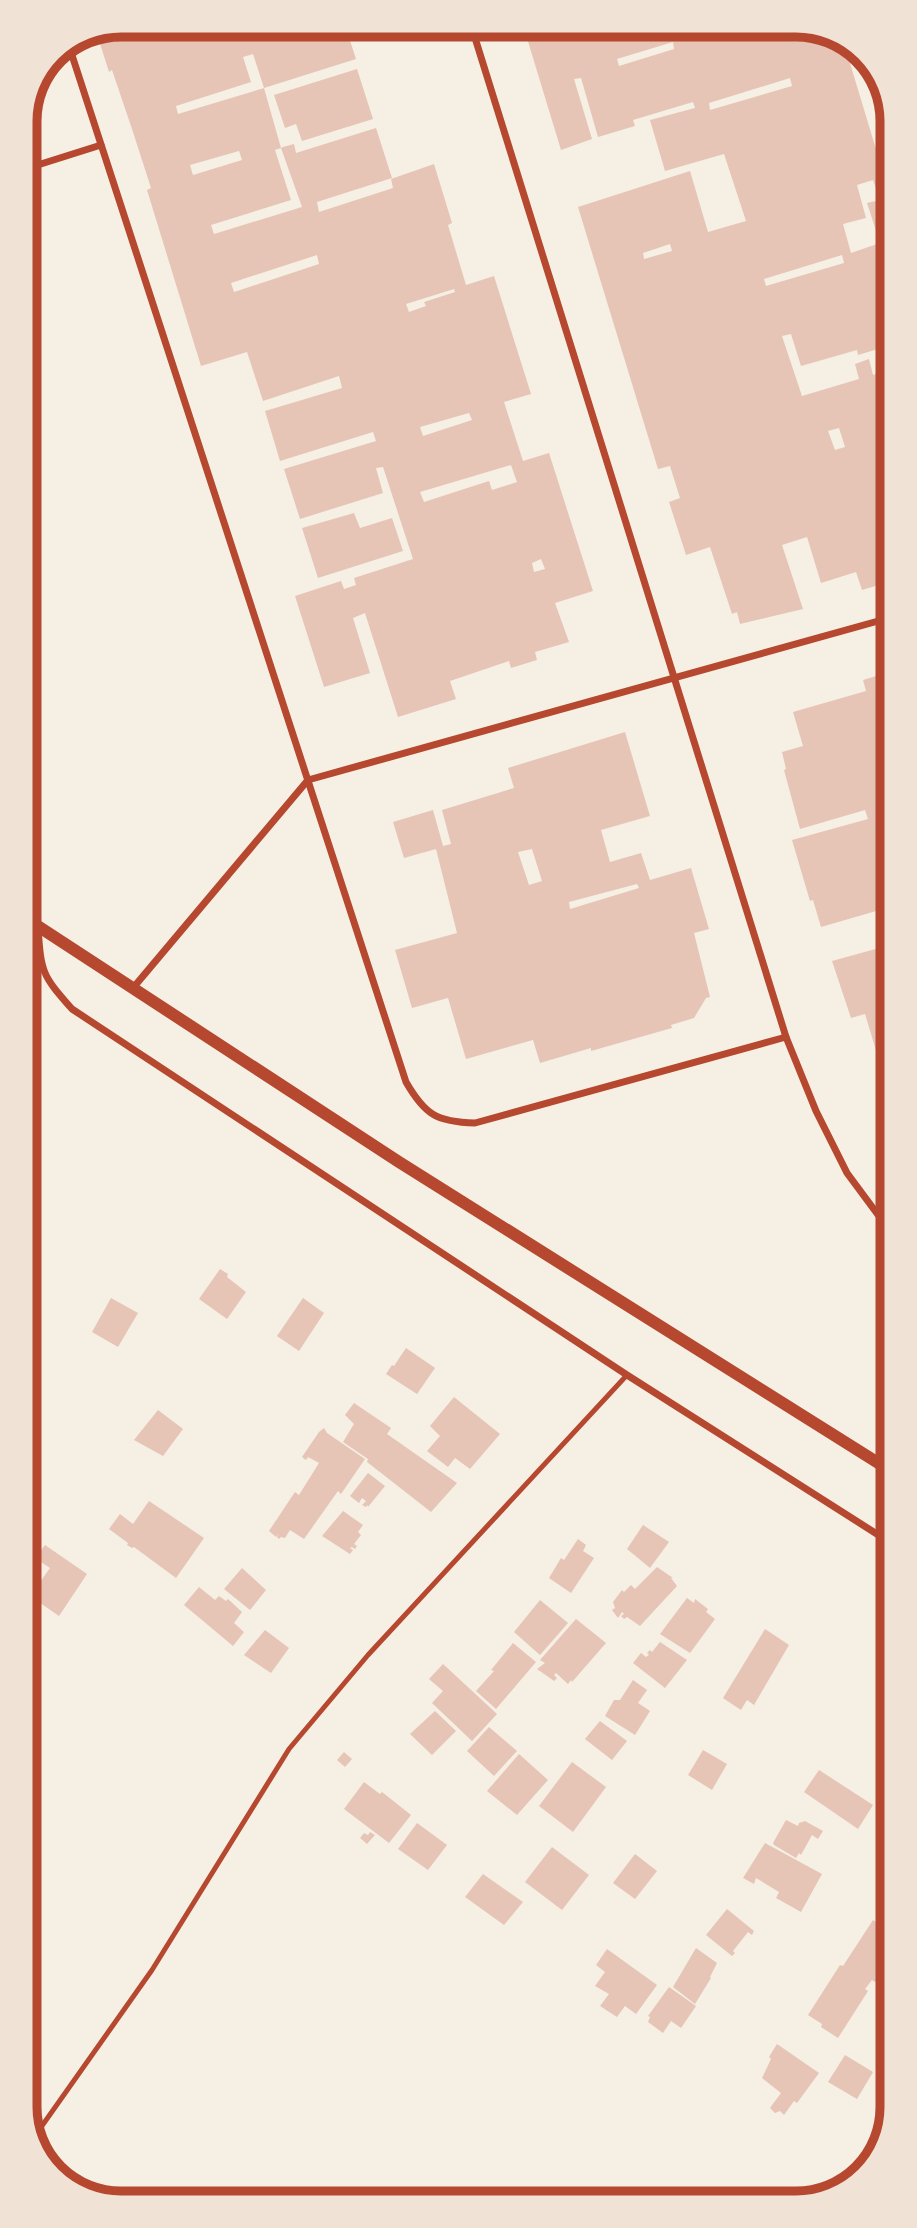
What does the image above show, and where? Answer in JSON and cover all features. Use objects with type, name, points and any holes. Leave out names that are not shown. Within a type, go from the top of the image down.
[{"type":"street","points":[[475,37],[786,1037],[816,1111],[847,1173],[880,1218]]},
{"type":"street","points":[[71,53],[405,1082],[419,1105],[435,1116],[452,1122],[475,1123],[786,1037]]},
{"type":"street","points":[[37,165],[101,145]]},
{"type":"street","points":[[133,988],[308,780],[880,621]]},
{"type":"street","points":[[37,926],[399,1162],[880,1464]]},
{"type":"street","points":[[37,946],[42,969],[50,984],[72,1009],[627,1375],[880,1536]]},
{"type":"lane","points":[[40,2129],[152,1970],[289,1749],[369,1655],[627,1375]]},
{"type":"building","points":[[349,37],[356,59],[264,88],[281,148],[294,144],[296,153],[376,128],[392,178],[317,202],[319,212],[393,188],[391,179],[434,164],[452,223],[448,225],[466,285],[494,276],[531,394],[504,402],[523,461],[549,453],[593,591],[555,603],[569,642],[535,652],[537,660],[511,668],[509,661],[450,681],[456,699],[398,717],[365,613],[353,618],[370,673],[324,687],[295,596],[341,581],[344,589],[356,585],[354,578],[413,559],[383,467],[376,468],[383,493],[300,519],[284,469],[376,441],[373,432],[280,461],[265,411],[342,388],[339,376],[263,401],[247,352],[201,366],[147,190],[151,188],[112,70],[109,72],[99,40],[105,38]],"holes":[[[253,54],[264,88],[178,114],[176,106],[251,82],[243,57]],[[281,148],[302,207],[214,234],[211,225],[291,200],[275,150]],[[239,151],[242,160],[193,175],[190,165]],[[317,255],[319,264],[234,292],[231,283]],[[454,289],[455,292],[424,302],[426,306],[409,312],[406,304]],[[469,413],[472,420],[423,436],[420,427]],[[511,465],[517,482],[492,490],[489,481],[424,502],[420,492]],[[541,559],[545,569],[534,572],[532,563]]]},
{"type":"building","points":[[527,37],[801,37],[823,41],[847,54],[880,163],[880,200],[873,180],[857,185],[866,218],[843,224],[851,253],[880,243],[880,348],[858,355],[857,350],[801,366],[791,334],[782,336],[802,396],[859,379],[855,364],[869,359],[873,375],[880,373],[880,585],[862,590],[856,572],[821,583],[807,537],[782,545],[803,609],[740,624],[737,612],[732,614],[710,547],[686,555],[669,502],[680,498],[670,466],[658,469],[578,207],[690,171],[708,232],[746,221],[724,154],[665,171],[650,120],[695,108],[693,102],[633,120],[635,126],[598,137],[581,78],[574,79],[592,139],[561,150]],"holes":[[[673,42],[674,49],[619,66],[617,59]],[[790,78],[792,86],[710,110],[709,103]],[[670,244],[672,251],[644,259],[643,253]],[[842,255],[844,263],[766,286],[764,279]],[[839,428],[845,447],[835,450],[828,431]]]},
{"type":"building","points":[[357,69],[373,119],[302,141],[296,124],[285,128],[274,95]]},
{"type":"building","points":[[880,200],[880,243],[867,203]]},
{"type":"building","points":[[354,513],[360,528],[392,518],[403,551],[318,578],[302,528]]},
{"type":"building","points":[[880,675],[880,910],[821,927],[813,900],[810,901],[792,840],[868,819],[865,810],[800,829],[784,770],[782,752],[803,746],[793,712],[866,691],[863,680]]},
{"type":"building","points":[[625,732],[650,816],[601,830],[610,862],[641,853],[650,880],[691,868],[709,929],[694,933],[710,997],[706,998],[694,1018],[671,1025],[672,1028],[540,1063],[533,1040],[466,1059],[448,998],[412,1008],[395,950],[457,933],[436,849],[404,858],[393,822],[433,810],[443,846],[451,844],[442,810],[514,788],[508,768]],"holes":[[[532,849],[542,881],[529,885],[518,852]],[[637,884],[639,888],[570,909],[569,902]]]},
{"type":"building","points":[[880,948],[880,1064],[865,1014],[851,1018],[832,961]]},
{"type":"building","points":[[220,1269],[246,1292],[227,1319],[199,1299]]},
{"type":"building","points":[[111,1298],[138,1313],[118,1347],[92,1332]]},
{"type":"building","points":[[303,1298],[324,1313],[299,1351],[277,1336]]},
{"type":"building","points":[[406,1348],[435,1368],[417,1394],[386,1374]]},
{"type":"building","points":[[454,1397],[500,1434],[470,1469],[455,1458],[448,1467],[427,1451],[440,1436],[430,1426]]},
{"type":"building","points":[[354,1403],[391,1428],[387,1434],[457,1483],[431,1512],[367,1462],[368,1459],[343,1442],[354,1424],[345,1415]]},
{"type":"building","points":[[158,1410],[183,1429],[163,1456],[134,1440]]},
{"type":"building","points":[[324,1428],[327,1433],[365,1459],[341,1494],[338,1491],[304,1539],[290,1530],[285,1538],[279,1539],[278,1534],[276,1537],[269,1531],[295,1492],[299,1495],[319,1463],[302,1457]]},
{"type":"building","points":[[368,1473],[385,1486],[366,1507],[362,1505],[366,1501],[362,1498],[359,1503],[350,1496]]},
{"type":"building","points":[[149,1501],[204,1538],[176,1578],[134,1547],[127,1545],[128,1543],[109,1529],[120,1514],[133,1524]]},
{"type":"building","points":[[343,1511],[363,1525],[358,1532],[361,1535],[354,1544],[357,1546],[355,1549],[350,1548],[353,1550],[350,1554],[322,1536]]},
{"type":"building","points":[[643,1525],[669,1542],[650,1568],[627,1549]]},
{"type":"building","points":[[578,1539],[586,1545],[583,1551],[594,1558],[571,1593],[549,1578],[561,1558],[564,1560]]},
{"type":"building","points":[[45,1545],[87,1574],[59,1616],[37,1601],[37,1586],[50,1568],[37,1559]]},
{"type":"building","points":[[657,1567],[673,1578],[677,1586],[640,1626],[627,1617],[624,1619],[622,1612],[618,1618],[612,1610],[615,1608],[613,1602],[622,1590],[624,1592],[631,1585],[635,1589]]},
{"type":"building","points":[[242,1568],[266,1590],[250,1610],[224,1589]]},
{"type":"building","points":[[199,1587],[215,1600],[219,1596],[226,1601],[228,1599],[242,1612],[234,1623],[244,1632],[233,1646],[184,1605]]},
{"type":"building","points":[[687,1598],[694,1603],[695,1599],[708,1609],[706,1612],[715,1619],[690,1653],[660,1634]]},
{"type":"building","points":[[540,1600],[568,1623],[540,1655],[514,1632]]},
{"type":"building","points":[[576,1619],[606,1643],[572,1682],[571,1680],[568,1684],[556,1673],[554,1675],[557,1678],[554,1681],[537,1669],[545,1663],[540,1660]]},
{"type":"building","points":[[765,1629],[789,1645],[754,1705],[747,1700],[741,1710],[723,1698]]},
{"type":"building","points":[[265,1630],[289,1648],[271,1673],[244,1655]]},
{"type":"building","points":[[660,1642],[687,1660],[665,1688],[633,1663],[641,1653],[646,1657],[649,1655],[647,1653],[650,1650],[652,1652]]},
{"type":"building","points":[[513,1643],[536,1662],[496,1709],[476,1691]]},
{"type":"building","points":[[443,1664],[497,1714],[472,1741],[432,1703],[443,1691],[429,1679]]},
{"type":"building","points":[[633,1680],[647,1690],[638,1703],[650,1711],[635,1735],[605,1716],[614,1700],[620,1700]]},
{"type":"building","points":[[435,1711],[456,1731],[432,1755],[410,1734]]},
{"type":"building","points":[[600,1721],[627,1741],[612,1760],[585,1739]]},
{"type":"building","points":[[489,1727],[517,1751],[494,1776],[467,1751]]},
{"type":"building","points":[[703,1750],[727,1764],[712,1790],[688,1775]]},
{"type":"building","points":[[344,1752],[352,1759],[345,1767],[337,1760]]},
{"type":"building","points":[[519,1754],[548,1780],[517,1815],[487,1791]]},
{"type":"building","points":[[572,1762],[606,1787],[573,1832],[539,1806]]},
{"type":"building","points":[[819,1770],[873,1805],[858,1829],[804,1792]]},
{"type":"building","points":[[364,1782],[380,1794],[382,1792],[411,1815],[389,1843],[344,1809]]},
{"type":"building","points":[[786,1820],[798,1826],[805,1821],[823,1831],[818,1839],[812,1835],[801,1855],[799,1853],[796,1858],[773,1843]]},
{"type":"building","points":[[417,1823],[447,1845],[428,1870],[398,1849]]},
{"type":"building","points":[[370,1832],[375,1835],[367,1844],[360,1838],[364,1833],[368,1835]]},
{"type":"building","points":[[765,1843],[822,1874],[801,1912],[776,1898],[779,1892],[756,1878],[754,1884],[743,1878]]},
{"type":"building","points":[[552,1847],[589,1875],[562,1910],[525,1882]]},
{"type":"building","points":[[635,1854],[657,1871],[635,1899],[613,1883]]},
{"type":"building","points":[[483,1874],[523,1902],[504,1925],[465,1897]]},
{"type":"building","points":[[727,1909],[754,1931],[752,1935],[748,1932],[732,1956],[706,1935]]},
{"type":"building","points":[[873,1920],[880,1924],[880,1975],[865,1989],[868,1991],[838,2038],[808,2015],[840,1965],[843,1966]]},
{"type":"building","points":[[696,1948],[717,1963],[695,2004],[673,1987]]},
{"type":"building","points":[[607,1949],[657,1985],[636,2014],[625,2006],[617,2017],[600,2006],[609,1994],[595,1986],[605,1972],[596,1965]]},
{"type":"building","points":[[669,1987],[696,2006],[681,2028],[671,2021],[663,2033],[648,2022],[648,2016]]},
{"type":"building","points":[[777,2044],[819,2073],[797,2103],[794,2101],[784,2115],[780,2111],[775,2113],[770,2108],[781,2093],[762,2078]]},
{"type":"building","points":[[845,2055],[873,2072],[857,2099],[828,2082]]}]
